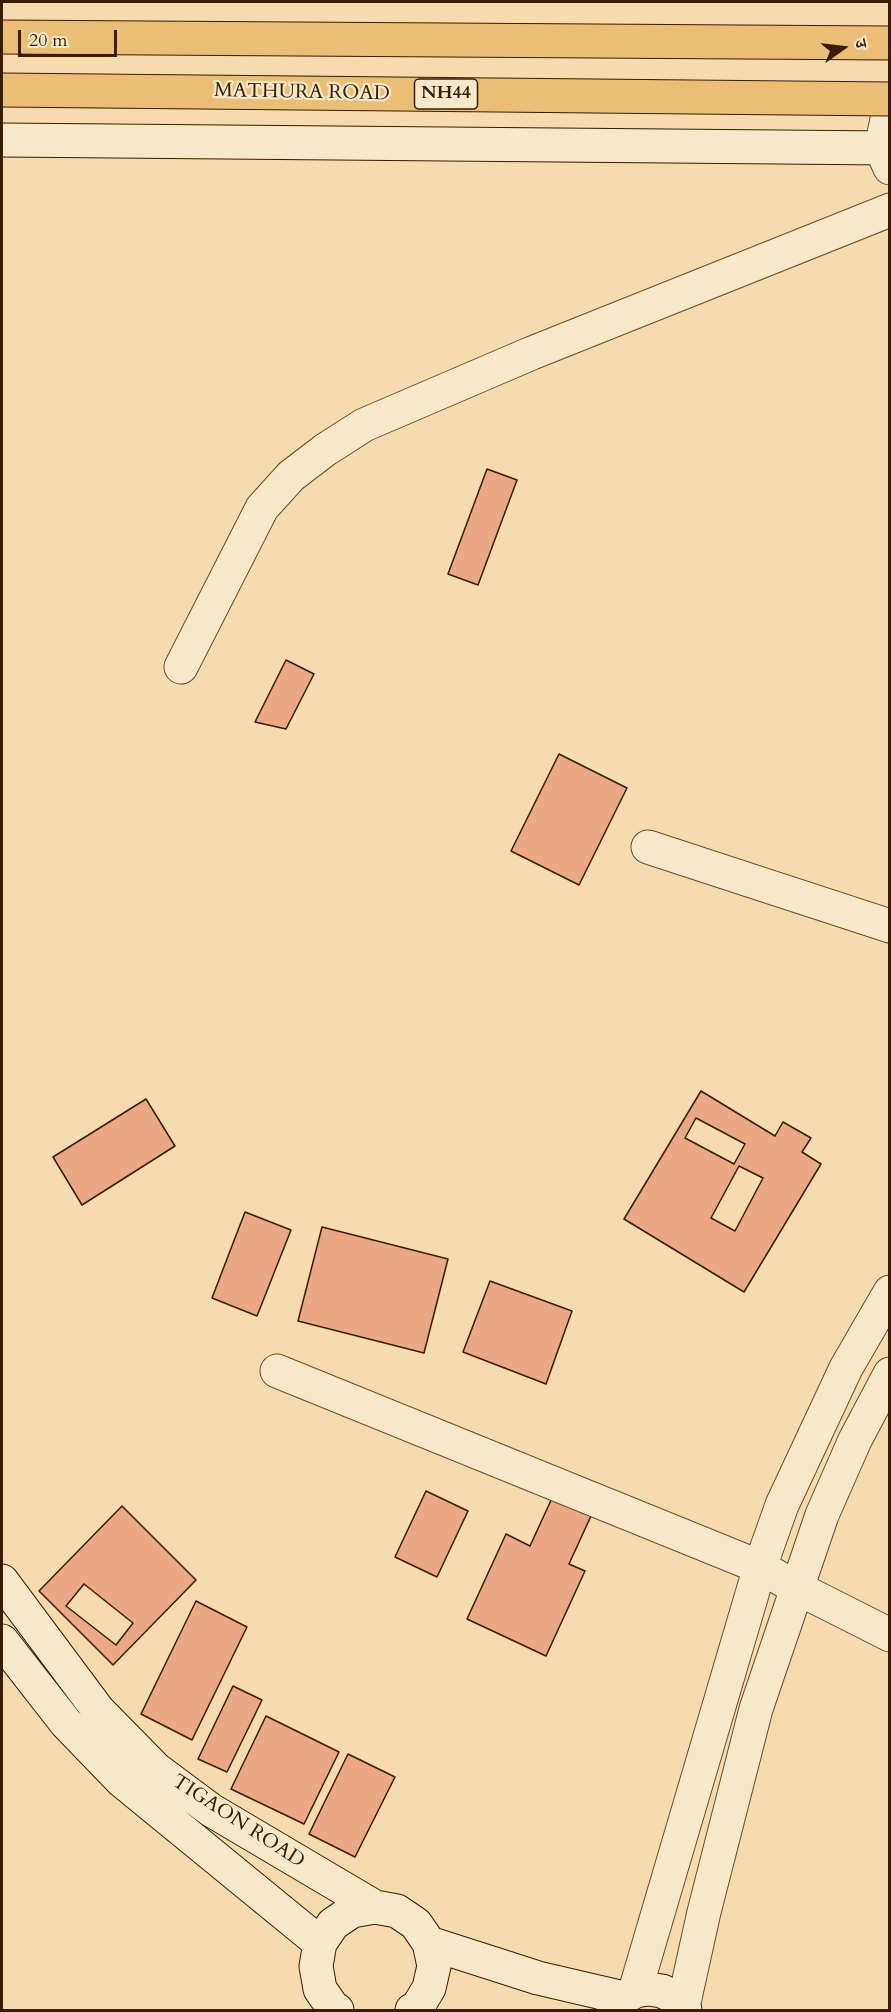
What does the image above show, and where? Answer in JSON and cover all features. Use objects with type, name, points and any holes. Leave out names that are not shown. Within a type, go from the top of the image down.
[{"type":"highway","points":[[2,37],[890,43]]},
{"type":"highway","name":"MATHURA ROAD","points":[[2,90],[890,99]]},
{"type":"street","points":[[2,140],[887,155],[890,105]]},
{"type":"street","points":[[181,667],[262,508],[291,476],[325,450],[364,425],[532,353],[890,210]]},
{"type":"street","points":[[648,847],[890,927]]},
{"type":"street","points":[[624,2000],[760,1567],[782,1505],[846,1368],[890,1292]]},
{"type":"street","points":[[277,1371],[760,1567],[890,1635]]},
{"type":"street","points":[[684,2009],[704,1912],[756,1709],[822,1515],[855,1440],[890,1374]]},
{"type":"street","name":"TIGAON ROAD","points":[[2,1581],[98,1710],[156,1769],[212,1810],[375,1907],[397,1911],[416,1924],[429,1943]]},
{"type":"street","name":"TIGAON ROAD","points":[[2,1641],[66,1723],[122,1781],[320,1943]]},
{"type":"street","points":[[334,2010],[320,1989],[316,1966],[320,1943],[333,1924],[352,1911],[375,1907]]},
{"type":"street","points":[[429,1943],[538,1978],[624,2000],[648,1989],[662,1991],[674,1997],[684,2009]]},
{"type":"street","points":[[422,2010],[434,1966],[429,1943]]},
{"type":"building","points":[[487,469],[517,480],[478,585],[448,574]]},
{"type":"building","points":[[286,660],[314,674],[286,729],[255,722]]},
{"type":"building","points":[[559,754],[627,788],[579,885],[511,851]]},
{"type":"building","points":[[701,1091],[775,1136],[783,1122],[811,1138],[802,1152],[821,1164],[744,1292],[624,1219]],"holes":[[[696,1118],[745,1144],[734,1164],[685,1138]],[[739,1166],[763,1178],[735,1231],[711,1218]]]},
{"type":"building","points":[[146,1099],[175,1146],[82,1205],[53,1157]]},
{"type":"building","points":[[245,1212],[291,1230],[257,1316],[212,1298]]},
{"type":"building","points":[[322,1227],[448,1259],[424,1353],[298,1321]]},
{"type":"building","points":[[490,1281],[572,1311],[546,1384],[463,1352]]},
{"type":"building","points":[[426,1491],[468,1511],[437,1577],[395,1557]]},
{"type":"building","points":[[552,1498],[591,1516],[569,1564],[585,1571],[546,1656],[467,1619],[506,1534],[530,1546]]},
{"type":"building","points":[[122,1506],[196,1580],[113,1665],[39,1591]],"holes":[[[84,1584],[133,1623],[116,1645],[66,1606]]]},
{"type":"building","points":[[196,1601],[247,1627],[192,1740],[141,1714]]},
{"type":"building","points":[[233,1686],[262,1700],[227,1772],[198,1759]]},
{"type":"building","points":[[266,1716],[339,1752],[304,1824],[231,1789]]},
{"type":"building","points":[[348,1754],[395,1777],[355,1857],[309,1834]]}]
